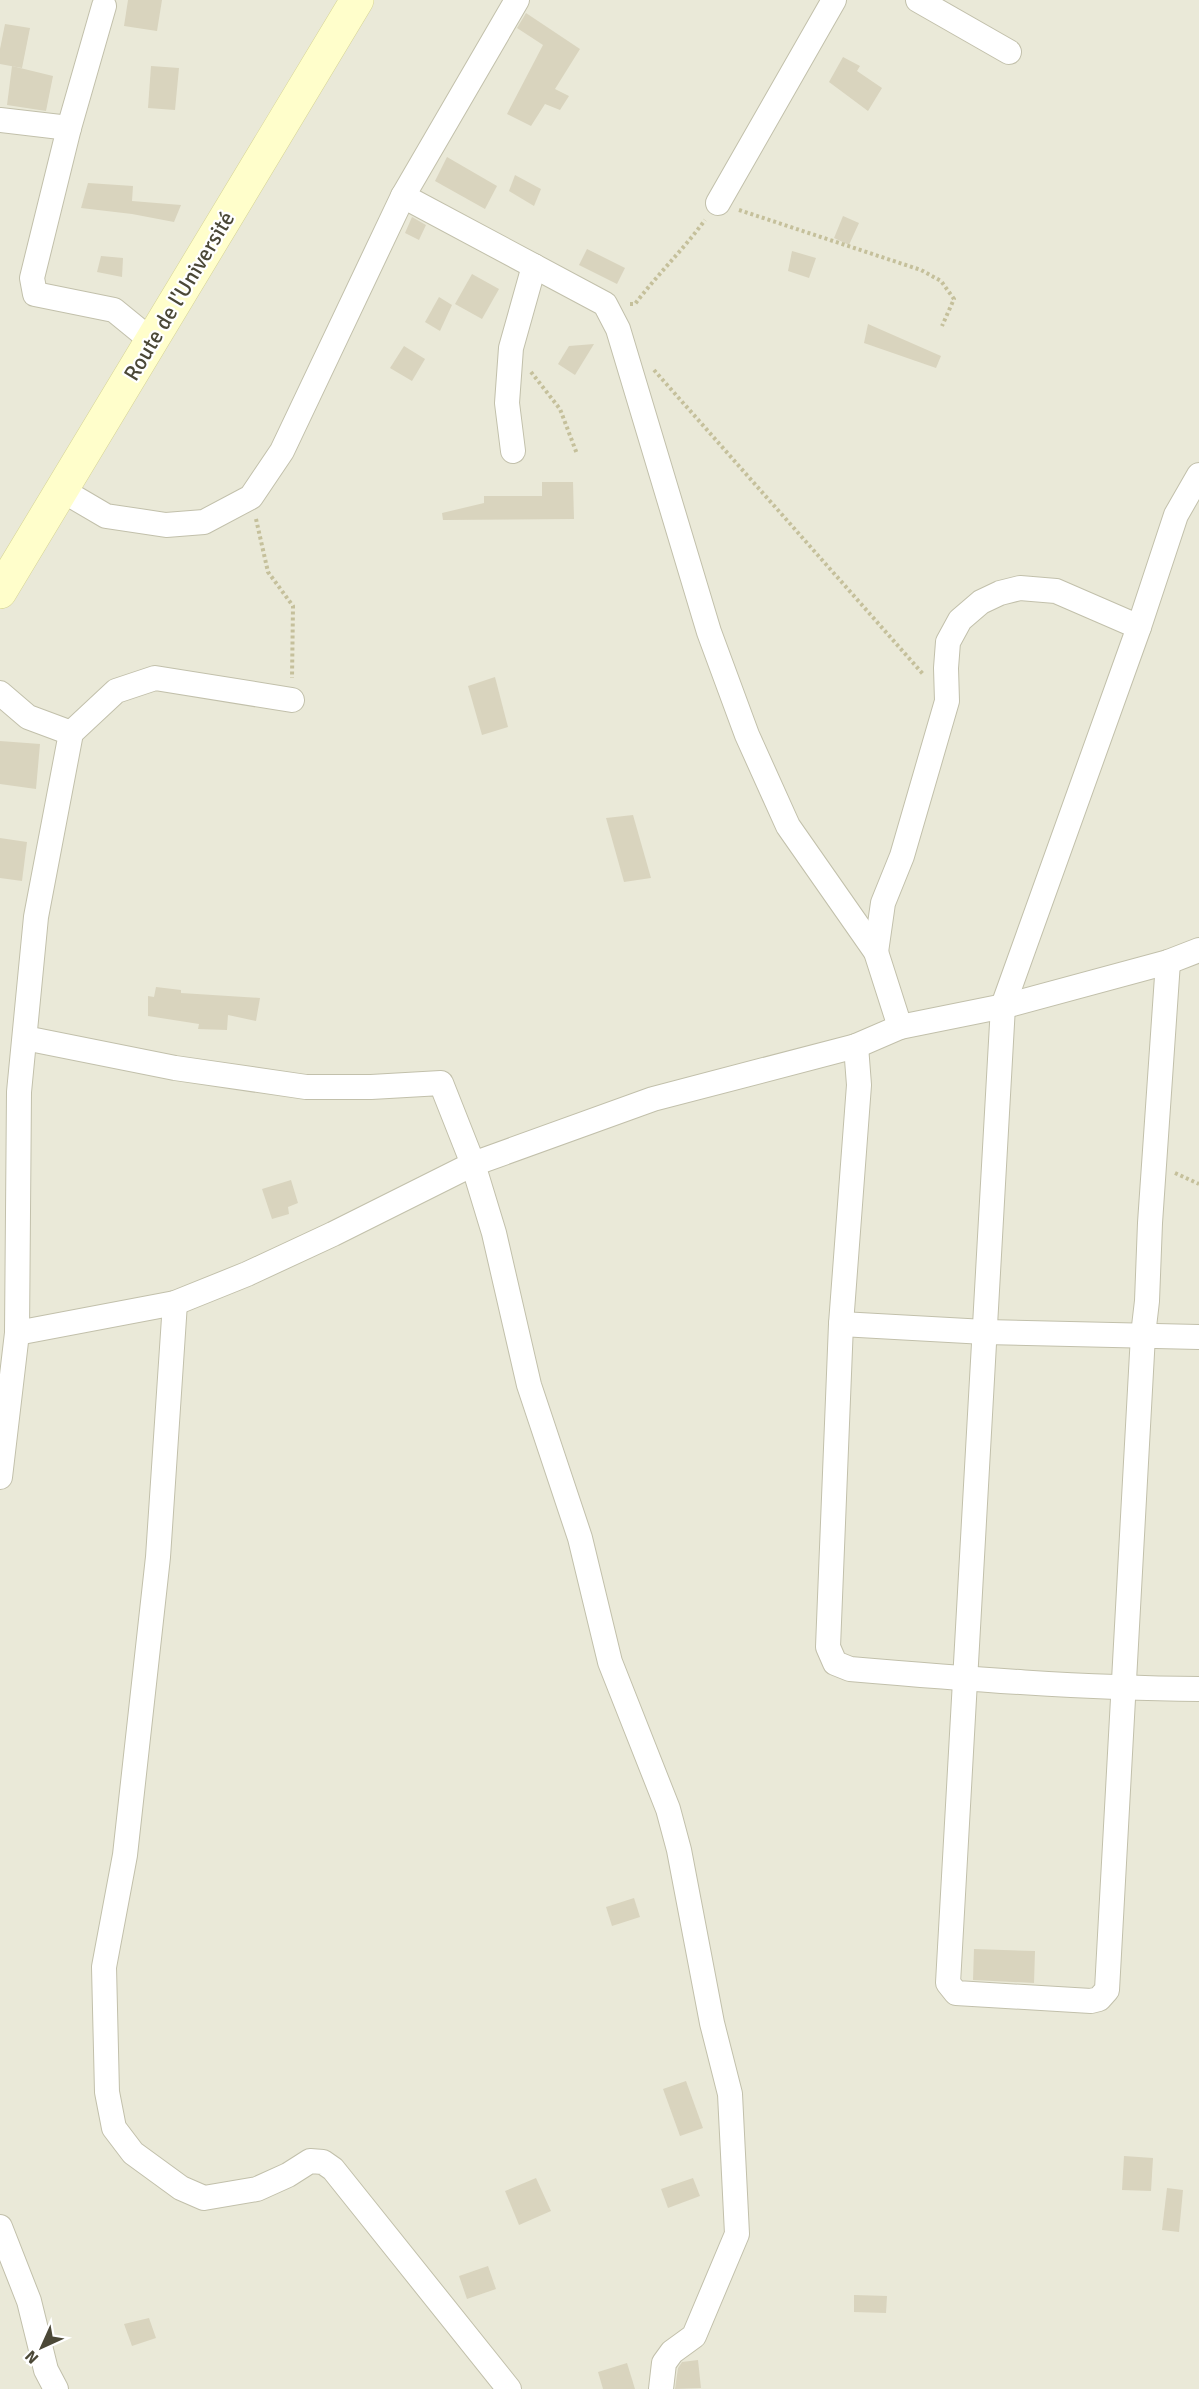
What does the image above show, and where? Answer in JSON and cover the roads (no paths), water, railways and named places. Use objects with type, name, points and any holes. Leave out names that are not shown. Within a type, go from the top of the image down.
[{"type":"street","name":"Route de l'Université","points":[[0,592],[60,489],[152,341],[357,0]]},
{"type":"street","points":[[60,489],[106,516],[166,525],[204,522],[251,497],[282,451],[403,196],[517,0]]},
{"type":"street","points":[[718,203],[834,0]]},
{"type":"street","points":[[918,0],[1009,52]]},
{"type":"street","points":[[104,6],[69,128],[32,278],[35,294],[114,310],[152,341]]},
{"type":"street","points":[[0,120],[69,128]]},
{"type":"street","points":[[403,196],[605,304],[618,329],[709,632],[747,735],[788,826],[876,952],[900,1028]]},
{"type":"street","points":[[513,451],[507,403],[512,348],[534,266]]},
{"type":"street","points":[[1168,962],[1143,1335],[1107,1990],[1099,1999],[1091,2001],[957,1993],[948,1983],[1003,1006],[1139,627],[1176,515],[1199,475]]},
{"type":"street","points":[[876,952],[883,903],[902,856],[947,701],[948,642],[960,620],[981,602],[1000,593],[1020,588],[1056,591],[1139,627]]},
{"type":"street","points":[[0,1477],[17,1333],[19,1103],[36,917],[71,733],[116,691],[155,678],[292,700]]},
{"type":"street","points":[[0,693],[28,717],[71,733]]},
{"type":"street","points":[[17,1333],[175,1303],[248,1274],[473,1164],[653,1099],[856,1046],[900,1028],[1003,1006],[1168,962],[1199,950]]},
{"type":"street","points":[[25,1038],[175,1068],[306,1087],[371,1087],[441,1083],[473,1164],[494,1233],[530,1385],[580,1538],[610,1662],[668,1809],[679,1850],[712,2023],[730,2094],[737,2234],[694,2336],[672,2352],[664,2363],[661,2389]]},
{"type":"street","points":[[856,1046],[859,1085],[841,1324],[828,1647],[835,1663],[850,1670],[1125,1689],[1199,1689]]},
{"type":"street","points":[[175,1303],[158,1557],[125,1855],[104,1967],[107,2092],[114,2128],[133,2153],[181,2188],[204,2198],[257,2189],[288,2175],[310,2161],[323,2162],[333,2169],[509,2389]]},
{"type":"street","points":[[841,1324],[985,1332],[1199,1337]]},
{"type":"street","points":[[0,2227],[29,2301],[46,2370],[57,2389]]}]
